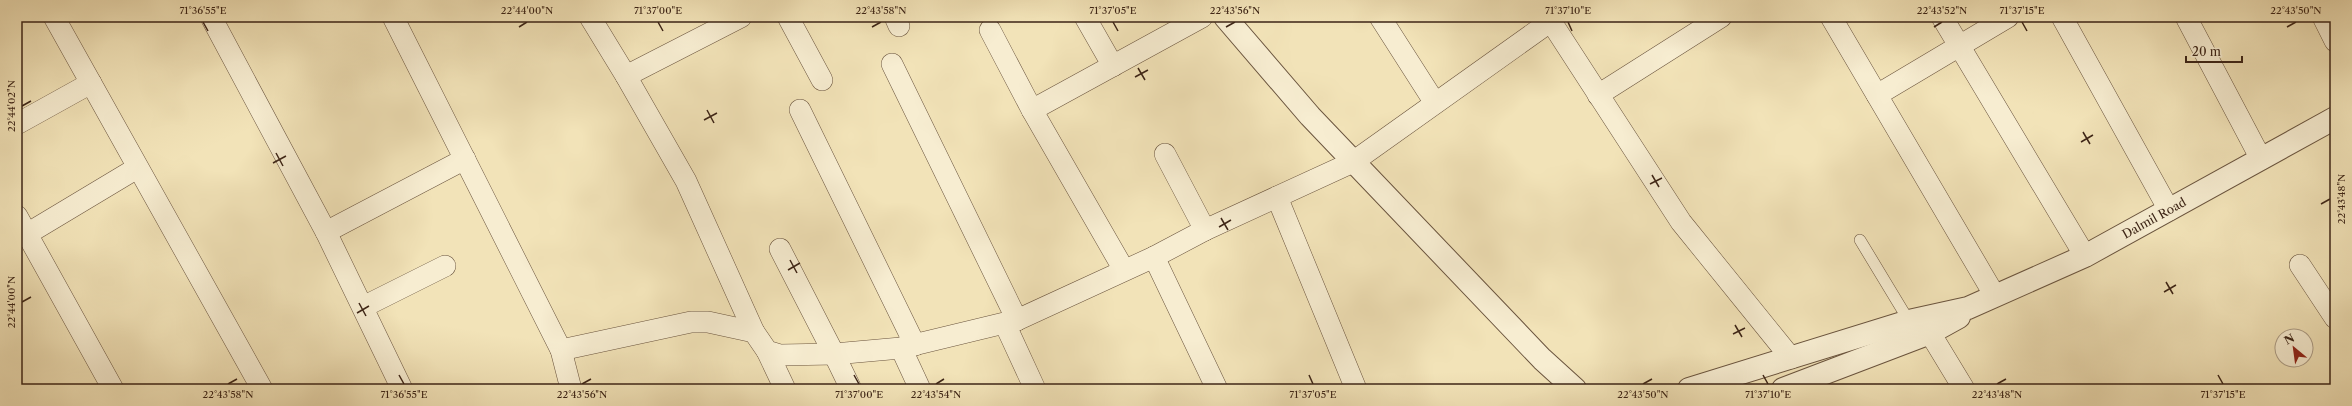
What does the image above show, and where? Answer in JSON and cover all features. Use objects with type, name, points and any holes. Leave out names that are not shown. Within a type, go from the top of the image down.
[{"type":"street","points":[[54,17],[262,389]]},
{"type":"street","points":[[211,17],[326,232],[402,389]]},
{"type":"street","points":[[393,17],[561,350],[571,389]]},
{"type":"street","points":[[590,17],[626,76],[686,182],[754,332],[767,350],[785,389]]},
{"type":"street","points":[[626,76],[741,17]]},
{"type":"street","points":[[788,17],[822,80]]},
{"type":"street","points":[[1085,17],[1113,66]]},
{"type":"street","points":[[1032,110],[1202,17]]},
{"type":"street","points":[[1225,17],[1310,116],[1353,162],[1542,359],[1575,389]]},
{"type":"street","points":[[1380,17],[1436,103]]},
{"type":"street","points":[[1598,95],[1721,17]]},
{"type":"street","points":[[1831,17],[1995,296]]},
{"type":"street","points":[[1942,17],[2085,256]]},
{"type":"street","points":[[1877,95],[1960,47],[2008,17]]},
{"type":"street","points":[[2062,17],[2168,210]]},
{"type":"street","points":[[2186,17],[2261,159]]},
{"type":"street","points":[[2323,17],[2335,41]]},
{"type":"street","points":[[767,350],[780,355],[834,354],[908,346],[1011,322],[1154,257],[1205,230],[1353,162],[1550,19],[1681,222],[1791,358]]},
{"type":"street","points":[[990,30],[1032,110],[1124,270]]},
{"type":"street","points":[[892,64],[1011,322],[1036,389]]},
{"type":"street","points":[[17,124],[91,83]]},
{"type":"street","points":[[800,110],[908,346],[920,389]]},
{"type":"street","name":"Dalmil Road","points":[[1968,308],[2085,256],[2335,118]]},
{"type":"street","points":[[1165,154],[1205,230]]},
{"type":"street","points":[[326,232],[465,159]]},
{"type":"street","points":[[113,389],[22,225],[138,168]]},
{"type":"street","points":[[1277,197],[1356,389]]},
{"type":"street","points":[[780,249],[834,354],[850,389]]},
{"type":"street","points":[[1154,257],[1217,389]]},
{"type":"street","points":[[2300,265],[2335,318]]},
{"type":"street","points":[[362,307],[445,266]]},
{"type":"street","points":[[1689,389],[1909,321],[1968,308]]},
{"type":"street","points":[[1791,388],[1930,333],[1960,316],[1968,308]]},
{"type":"street","points":[[561,350],[691,322],[708,322],[754,332]]},
{"type":"street","points":[[1930,333],[1964,389]]},
{"type":"lane","points":[[1860,240],[1909,321]]}]
